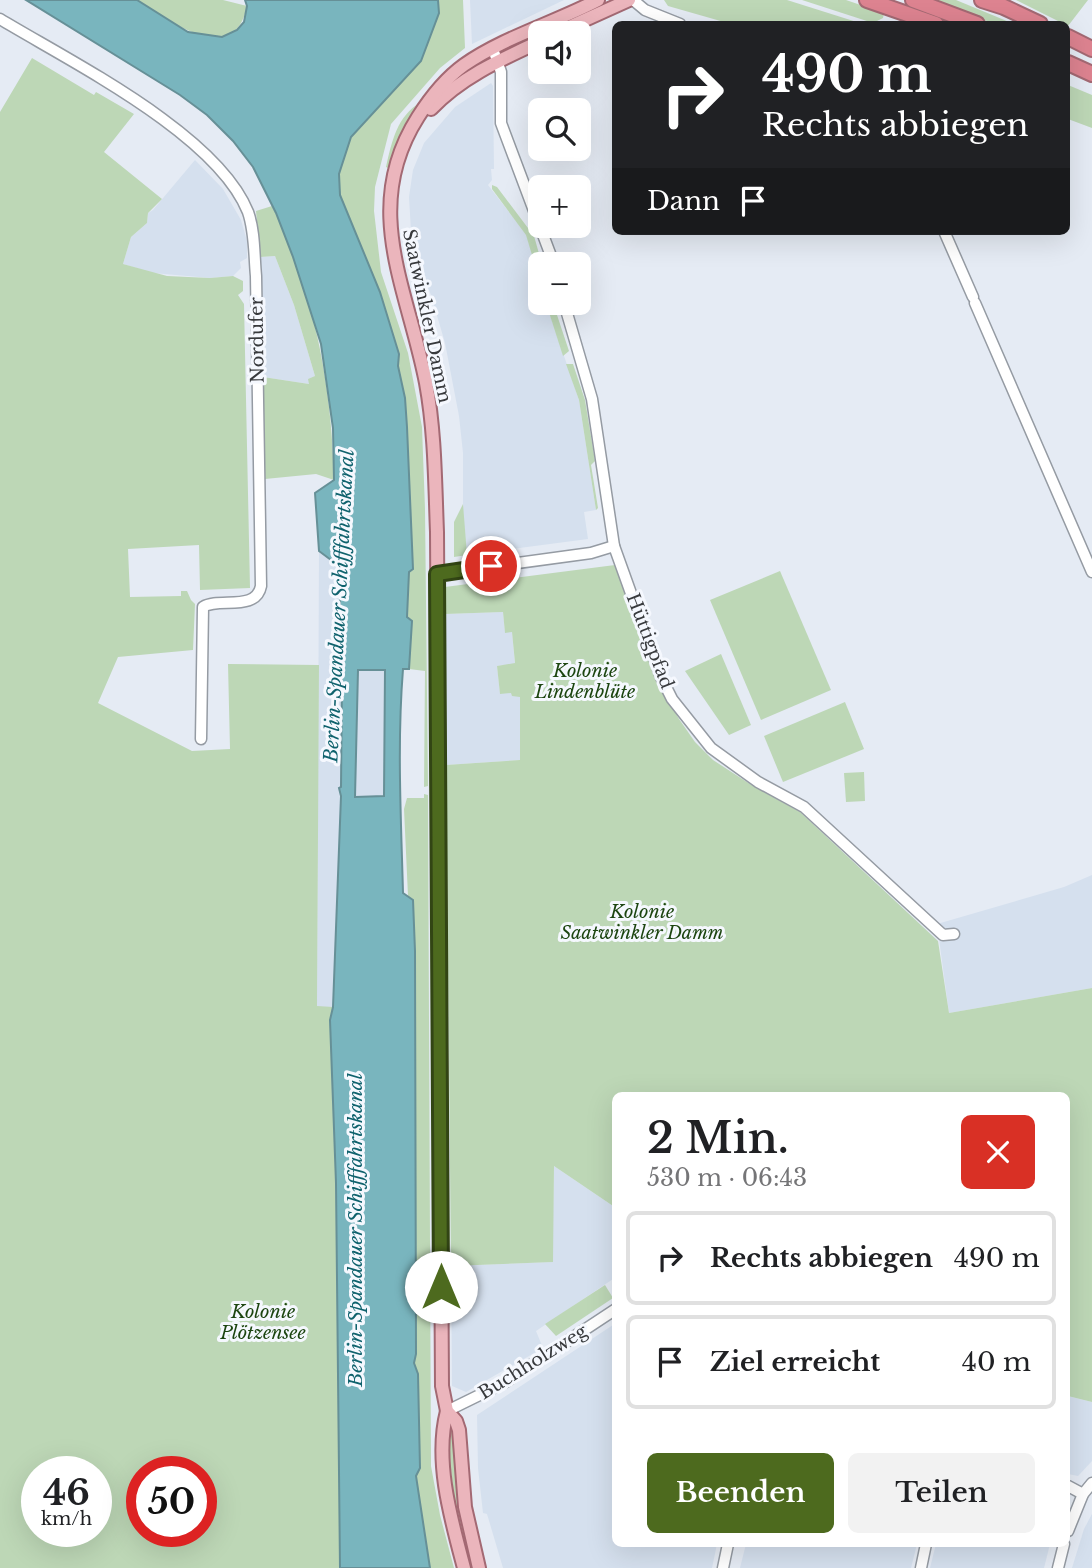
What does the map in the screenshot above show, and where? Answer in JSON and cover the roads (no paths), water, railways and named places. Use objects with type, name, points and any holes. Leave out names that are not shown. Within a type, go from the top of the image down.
[{"type":"highway","points":[[867,0],[927,21]]},
{"type":"highway","points":[[913,0],[969,21]]},
{"type":"highway","points":[[982,0],[1000,4],[1034,21]]},
{"type":"highway","points":[[1070,38],[1092,49]]},
{"type":"highway","points":[[1070,65],[1092,74]]},
{"type":"main road","name":"Saatwinkler Damm","points":[[464,1568],[451,1516],[443,1461],[442,1428],[447,1410],[442,1379],[436,489],[431,415],[422,364],[394,257],[389,220],[390,194],[409,143],[425,116],[456,87],[496,55],[598,0]]},
{"type":"main road","points":[[583,21],[631,0]]},
{"type":"main road","name":"Saatwinkler Damm","points":[[496,55],[528,45]]},
{"type":"main road","name":"Saatwinkler Damm","points":[[447,1410],[456,1420],[459,1430],[464,1499],[479,1568]]},
{"type":"street","points":[[631,0],[645,10],[672,21]]},
{"type":"street","name":"Nordufer","points":[[0,19],[142,104],[181,133],[230,182],[248,213],[256,276],[261,586],[260,592],[252,600],[212,603],[203,607],[201,739]]},
{"type":"street","points":[[496,55],[501,76],[501,124],[549,252]]},
{"type":"street","points":[[946,235],[1090,559],[1092,572]]},
{"type":"street","name":"Hüttigpfad","points":[[568,315],[592,399],[614,546],[661,677],[672,699],[699,735],[737,768],[804,807],[943,935],[954,934]]},
{"type":"street","points":[[437,574],[591,553],[614,546]]},
{"type":"street","name":"Buchholzweg","points":[[447,1410],[503,1383],[612,1312]]},
{"type":"street","points":[[1070,1526],[1083,1494],[1092,1483]]},
{"type":"street","points":[[1070,1487],[1083,1494]]},
{"type":"street","points":[[723,1568],[728,1547]]},
{"type":"street","points":[[921,1568],[925,1547]]},
{"type":"street","points":[[1058,1568],[1063,1547]]},
{"type":"water","name":"Berlin-Spandauer Schifffahrtskanal","points":[[26,0],[137,0],[188,32],[222,37],[237,30],[244,22],[247,6],[245,0],[438,0],[439,13],[421,61],[351,137],[339,174],[340,195],[380,292],[399,354],[398,366],[405,398],[407,427],[413,569],[409,572],[407,617],[412,621],[409,669],[403,669],[401,697],[401,809],[403,893],[413,900],[415,951],[414,1363],[418,1374],[420,1468],[416,1476],[430,1568],[340,1568],[336,1183],[330,1020],[333,1007],[341,796],[342,677],[339,566],[319,551],[315,493],[334,480],[333,428],[321,344],[293,257],[276,213],[253,167],[233,141],[207,115],[180,95]],"holes":[[[358,670],[385,670],[384,796],[355,797]]]},
{"type":"park label","name":"Kolonie Lindenblüte","points":[[585,681]]},
{"type":"park label","name":"Kolonie Saatwinkler Damm","points":[[642,922]]},
{"type":"park label","name":"Kolonie Plötzensee","points":[[263,1322]]}]
